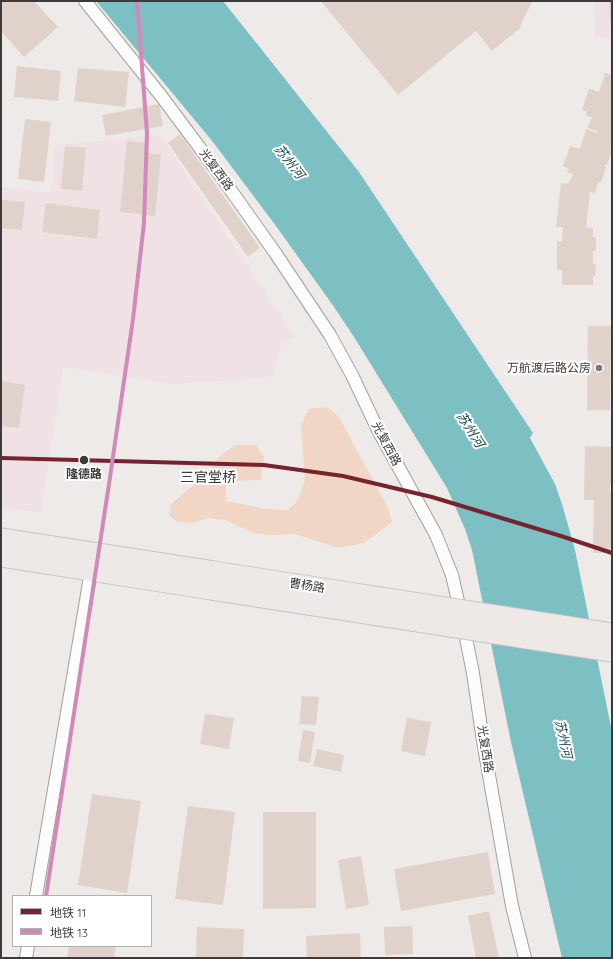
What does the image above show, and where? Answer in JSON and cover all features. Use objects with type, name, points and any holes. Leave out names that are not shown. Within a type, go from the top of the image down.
[{"type":"main road","name":"曹杨路","points":[[1,538],[612,633]]},
{"type":"main road","name":"曹杨路","points":[[1,557],[612,652]]},
{"type":"street","name":"光复西路","points":[[85,1],[162,97],[215,169],[276,254],[330,335],[352,375],[378,430],[436,535],[452,575],[463,623],[512,906],[526,958]]},
{"type":"street","points":[[36,895],[91,571]]},
{"type":"street","points":[[26,958],[28,947]]},
{"type":"shaded area","points":[[594,1],[612,1],[612,40],[595,37]]},
{"type":"shaded area","points":[[160,135],[294,336],[280,346],[273,376],[239,380],[171,384],[63,367],[41,513],[1,507],[1,187],[51,193],[56,145]]},
{"type":"shaded area","points":[[327,407],[339,417],[388,508],[392,522],[364,543],[338,548],[295,534],[270,535],[254,533],[225,520],[208,518],[193,523],[177,522],[169,515],[171,504],[205,475],[219,457],[235,445],[256,445],[264,457],[261,480],[226,481],[226,501],[266,509],[288,510],[297,501],[305,481],[301,425],[309,409]]},
{"type":"water","name":"苏州河","points":[[96,1],[223,1],[359,172],[533,433],[530,438],[555,484],[575,550],[612,732],[612,958],[562,958],[511,742],[472,550],[465,529],[447,488],[354,337],[273,222],[213,142]]},
{"type":"building","points":[[1,1],[34,1],[58,27],[24,57],[1,31]]},
{"type":"building","points":[[321,1],[532,1],[519,29],[492,51],[476,31],[398,95]]},
{"type":"building","points":[[609,1],[612,1],[612,23],[610,23]]},
{"type":"building","points":[[17,66],[61,71],[58,101],[14,97]]},
{"type":"building","points":[[78,68],[129,72],[125,107],[74,101]]},
{"type":"building","points":[[605,73],[612,75],[612,142],[610,148],[612,150],[607,165],[605,164],[606,167],[601,183],[598,182],[595,193],[590,192],[586,227],[593,228],[593,237],[596,237],[596,251],[593,251],[593,264],[596,264],[595,276],[593,276],[593,285],[562,285],[562,270],[557,270],[557,241],[562,241],[563,227],[556,227],[561,183],[568,184],[573,174],[567,172],[568,168],[563,166],[570,146],[580,149],[586,129],[597,133],[597,131],[587,128],[592,117],[586,116],[587,112],[582,110],[589,89],[599,92]]},
{"type":"building","points":[[159,104],[163,126],[106,136],[102,115]]},
{"type":"building","points":[[25,119],[51,122],[44,182],[18,179]]},
{"type":"building","points":[[180,134],[260,248],[248,257],[168,143]]},
{"type":"building","points":[[127,141],[148,143],[147,153],[161,155],[155,216],[120,212]]},
{"type":"building","points":[[65,146],[86,148],[82,191],[61,189]]},
{"type":"building","points":[[1,200],[25,202],[22,230],[1,228]]},
{"type":"building","points":[[46,203],[100,210],[97,239],[42,232]]},
{"type":"building","name":"万航渡后路公房","points":[[588,326],[611,326],[610,410],[587,410]]},
{"type":"building","points":[[1,381],[25,385],[19,428],[1,426]]},
{"type":"building","points":[[585,446],[612,447],[612,485],[610,485],[610,492],[612,492],[611,553],[593,553],[594,500],[584,500]]},
{"type":"building","points":[[302,696],[319,697],[316,725],[299,724]]},
{"type":"building","points":[[205,714],[234,718],[229,749],[200,744]]},
{"type":"building","points":[[407,718],[431,722],[425,756],[401,751]]},
{"type":"building","points":[[303,730],[315,732],[310,763],[298,761]]},
{"type":"building","points":[[317,749],[344,755],[341,772],[313,766]]},
{"type":"building","points":[[92,794],[141,801],[127,893],[78,885]]},
{"type":"building","points":[[188,806],[235,812],[223,905],[175,899]]},
{"type":"building","points":[[263,812],[316,812],[316,908],[263,909]]},
{"type":"building","points":[[488,852],[495,894],[401,911],[394,869]]},
{"type":"building","points":[[361,856],[369,905],[346,909],[338,860]]},
{"type":"building","points":[[489,911],[499,958],[476,958],[468,916]]},
{"type":"building","points":[[412,926],[413,954],[385,955],[384,927]]},
{"type":"building","points":[[197,927],[244,929],[243,958],[196,958]]},
{"type":"building","points":[[360,933],[361,958],[307,958],[306,936]]},
{"type":"building","points":[[69,947],[116,947],[114,958],[67,958]]},
{"type":"metro line","name":"13","points":[[46,895],[109,484],[133,319],[144,223],[147,133],[137,1]]},
{"type":"metro line","name":"11","points":[[1,458],[264,465],[343,476],[432,497],[612,553]]},
{"type":"place","name":"万航渡后路公房","points":[[599,368]]},
{"type":"place","name":"隆德路","points":[[84,460]]},
{"type":"district","name":"三官堂桥","points":[[208,478]]}]
